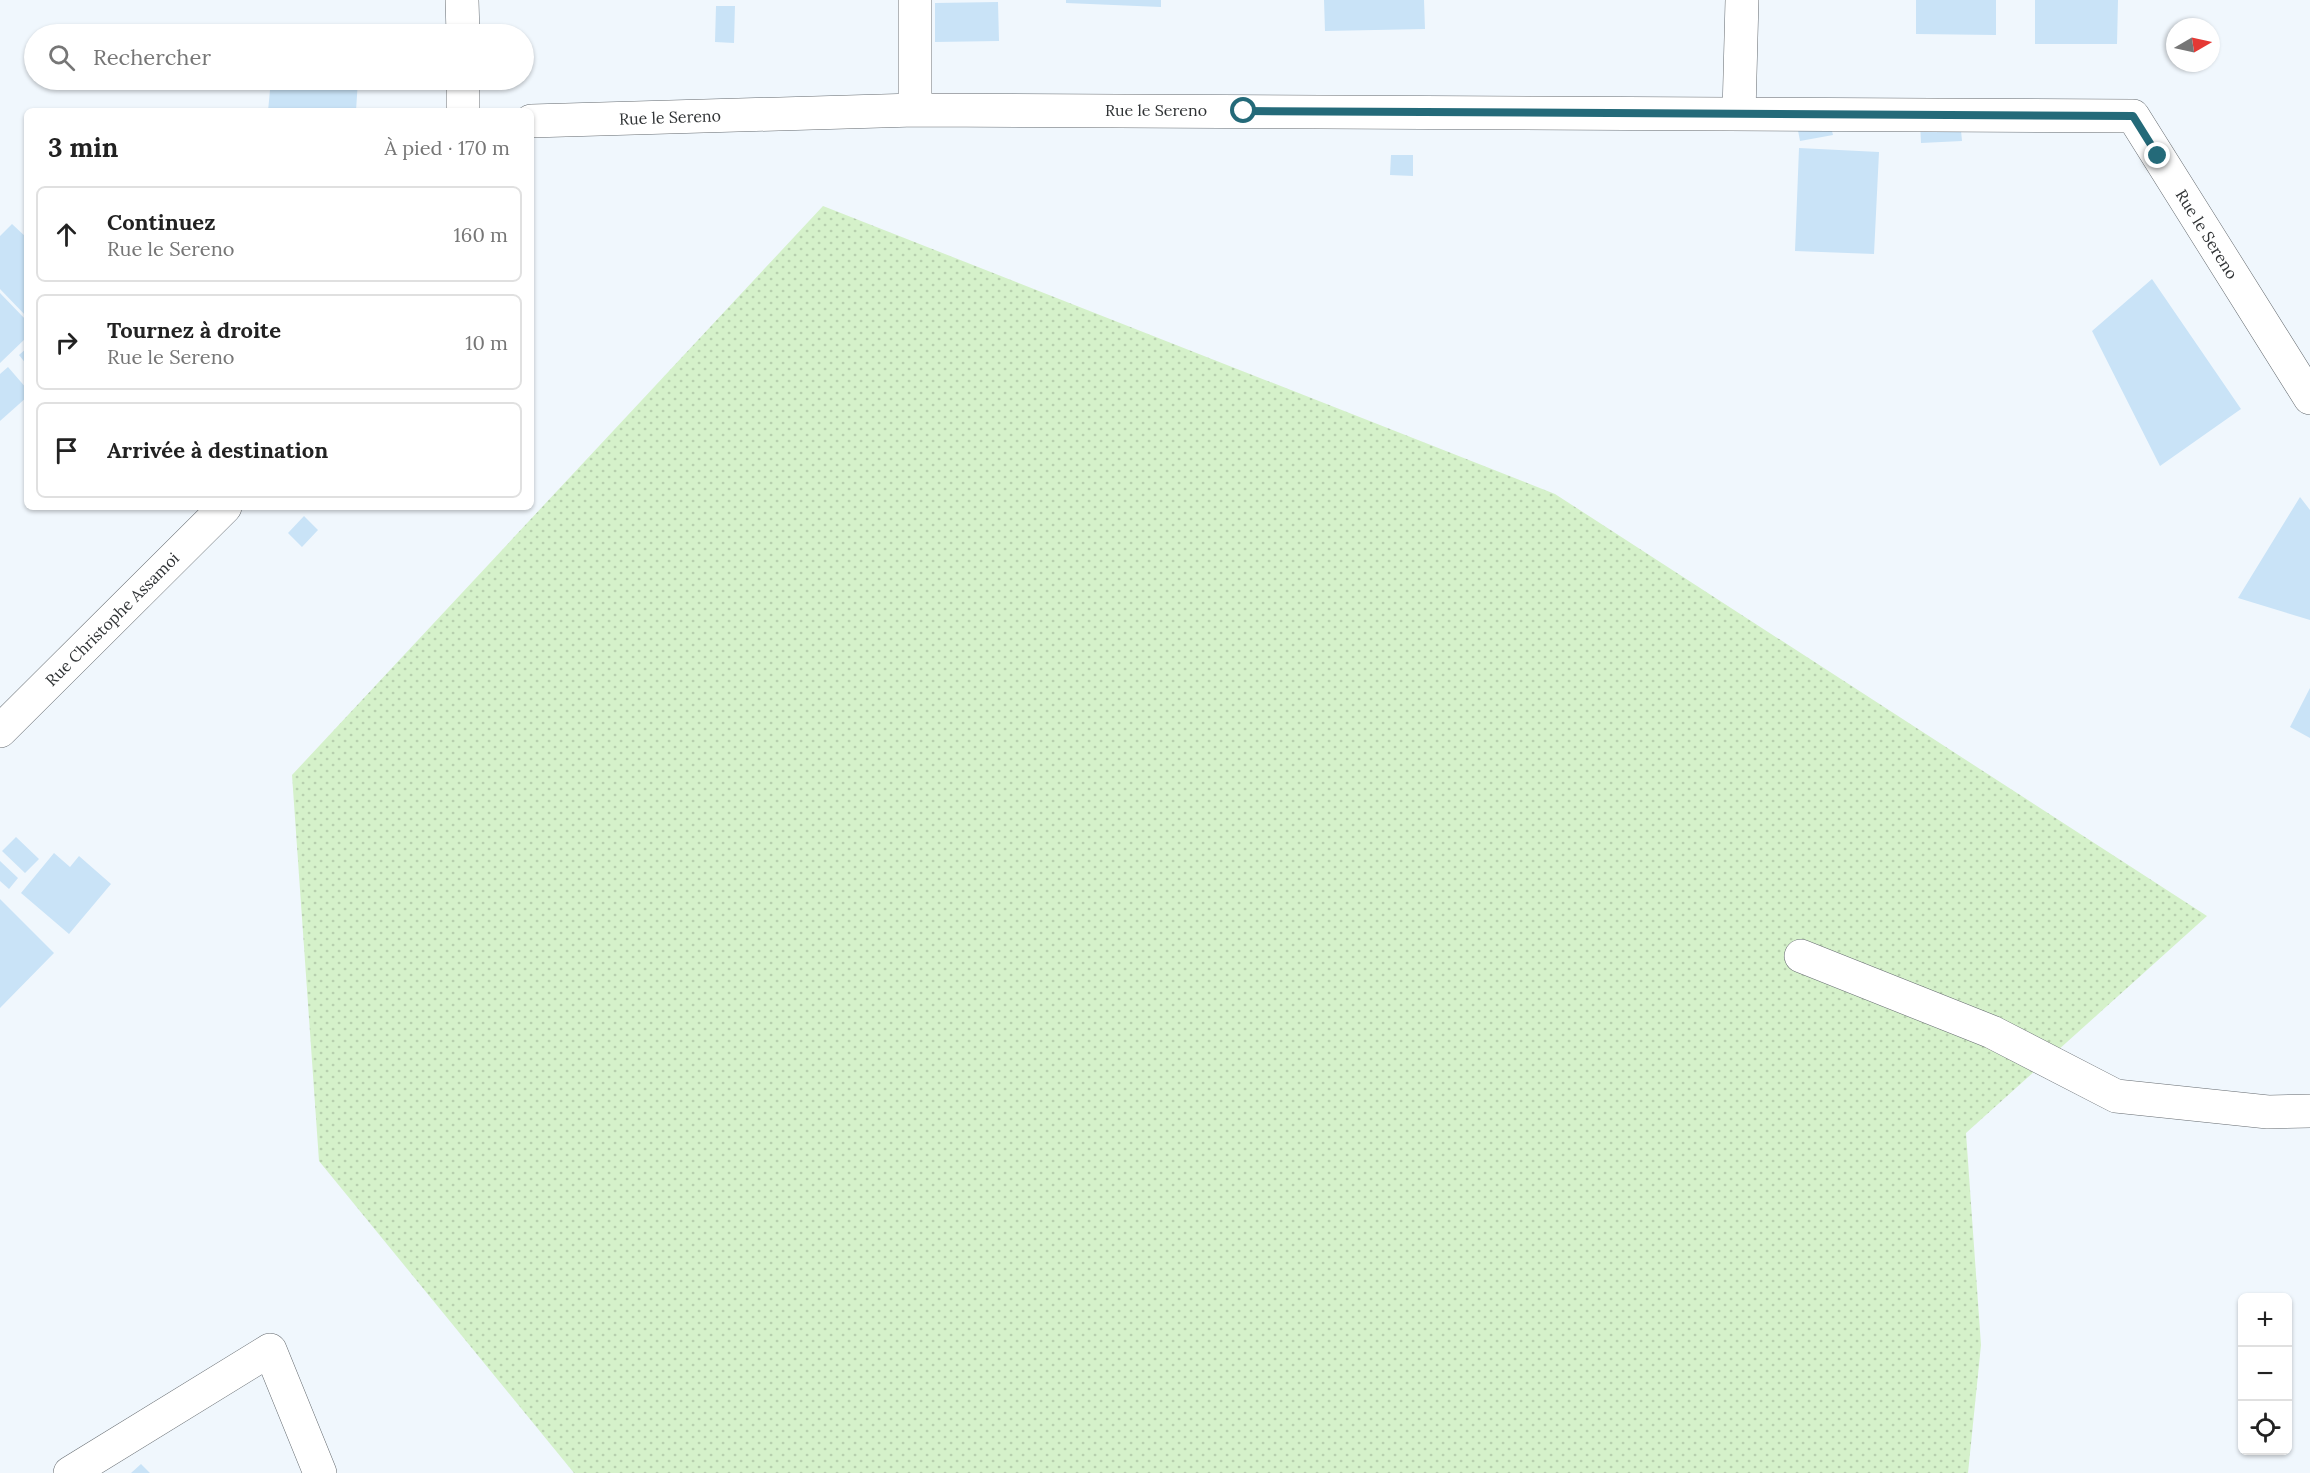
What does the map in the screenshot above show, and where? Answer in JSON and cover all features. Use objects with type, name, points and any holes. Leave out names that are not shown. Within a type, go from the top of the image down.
[{"type":"street","points":[[462,0],[463,24]]},
{"type":"street","points":[[915,0],[915,110]]},
{"type":"street","points":[[1739,113],[1742,0]]},
{"type":"street","points":[[463,90],[463,108]]},
{"type":"street","name":"Rue le Sereno","points":[[534,121],[915,110],[2133,116],[2310,398]]},
{"type":"street","name":"Rue Christophe Assamoi","points":[[0,730],[222,510]]},
{"type":"street","points":[[1800,956],[1992,1032],[2116,1096],[2268,1112],[2310,1111]]},
{"type":"street","points":[[70,1473],[270,1350],[320,1473]]},
{"type":"green space","points":[[823,206],[1555,494],[2207,916],[1966,1133],[1981,1345],[1968,1473],[574,1473],[319,1161],[292,775]]},
{"type":"building","points":[[1066,0],[1161,0],[1161,7],[1066,3]]},
{"type":"building","points":[[1324,0],[1424,0],[1425,29],[1325,31]]},
{"type":"building","points":[[1916,0],[1996,0],[1996,35],[1916,34]]},
{"type":"building","points":[[2035,0],[2118,0],[2117,44],[2035,44]]},
{"type":"building","points":[[998,2],[999,41],[935,42],[935,3]]},
{"type":"building","points":[[716,6],[735,6],[734,43],[715,42]]},
{"type":"building","points":[[270,90],[357,90],[356,108],[268,108]]},
{"type":"building","points":[[1829,119],[1833,135],[1800,141],[1797,125]]},
{"type":"building","points":[[1960,120],[1962,141],[1921,143],[1920,122]]},
{"type":"building","points":[[1799,148],[1879,152],[1874,254],[1795,251]]},
{"type":"building","points":[[1391,155],[1413,155],[1413,176],[1390,175]]},
{"type":"building","points":[[12,224],[24,235],[24,314],[0,289],[0,236]]},
{"type":"building","points":[[2152,279],[2241,409],[2160,466],[2092,331]]},
{"type":"building","points":[[0,293],[24,318],[24,340],[0,363]]},
{"type":"building","points":[[24,351],[24,361],[19,355]]},
{"type":"building","points":[[8,367],[24,386],[24,400],[0,421],[0,374]]},
{"type":"building","points":[[2300,497],[2310,510],[2310,620],[2238,598]]},
{"type":"building","points":[[304,516],[318,530],[302,547],[288,533]]},
{"type":"building","points":[[2310,688],[2310,738],[2290,727]]},
{"type":"building","points":[[16,837],[39,859],[25,873],[2,851]]},
{"type":"building","points":[[54,853],[70,867],[79,856],[111,884],[69,934],[21,893]]},
{"type":"building","points":[[0,861],[18,878],[9,889],[0,881]]},
{"type":"building","points":[[0,899],[54,953],[0,1008]]},
{"type":"building","points":[[141,1464],[150,1473],[131,1473]]},
{"type":"route","points":[[1244,111],[2133,116],[2158,156]]}]
